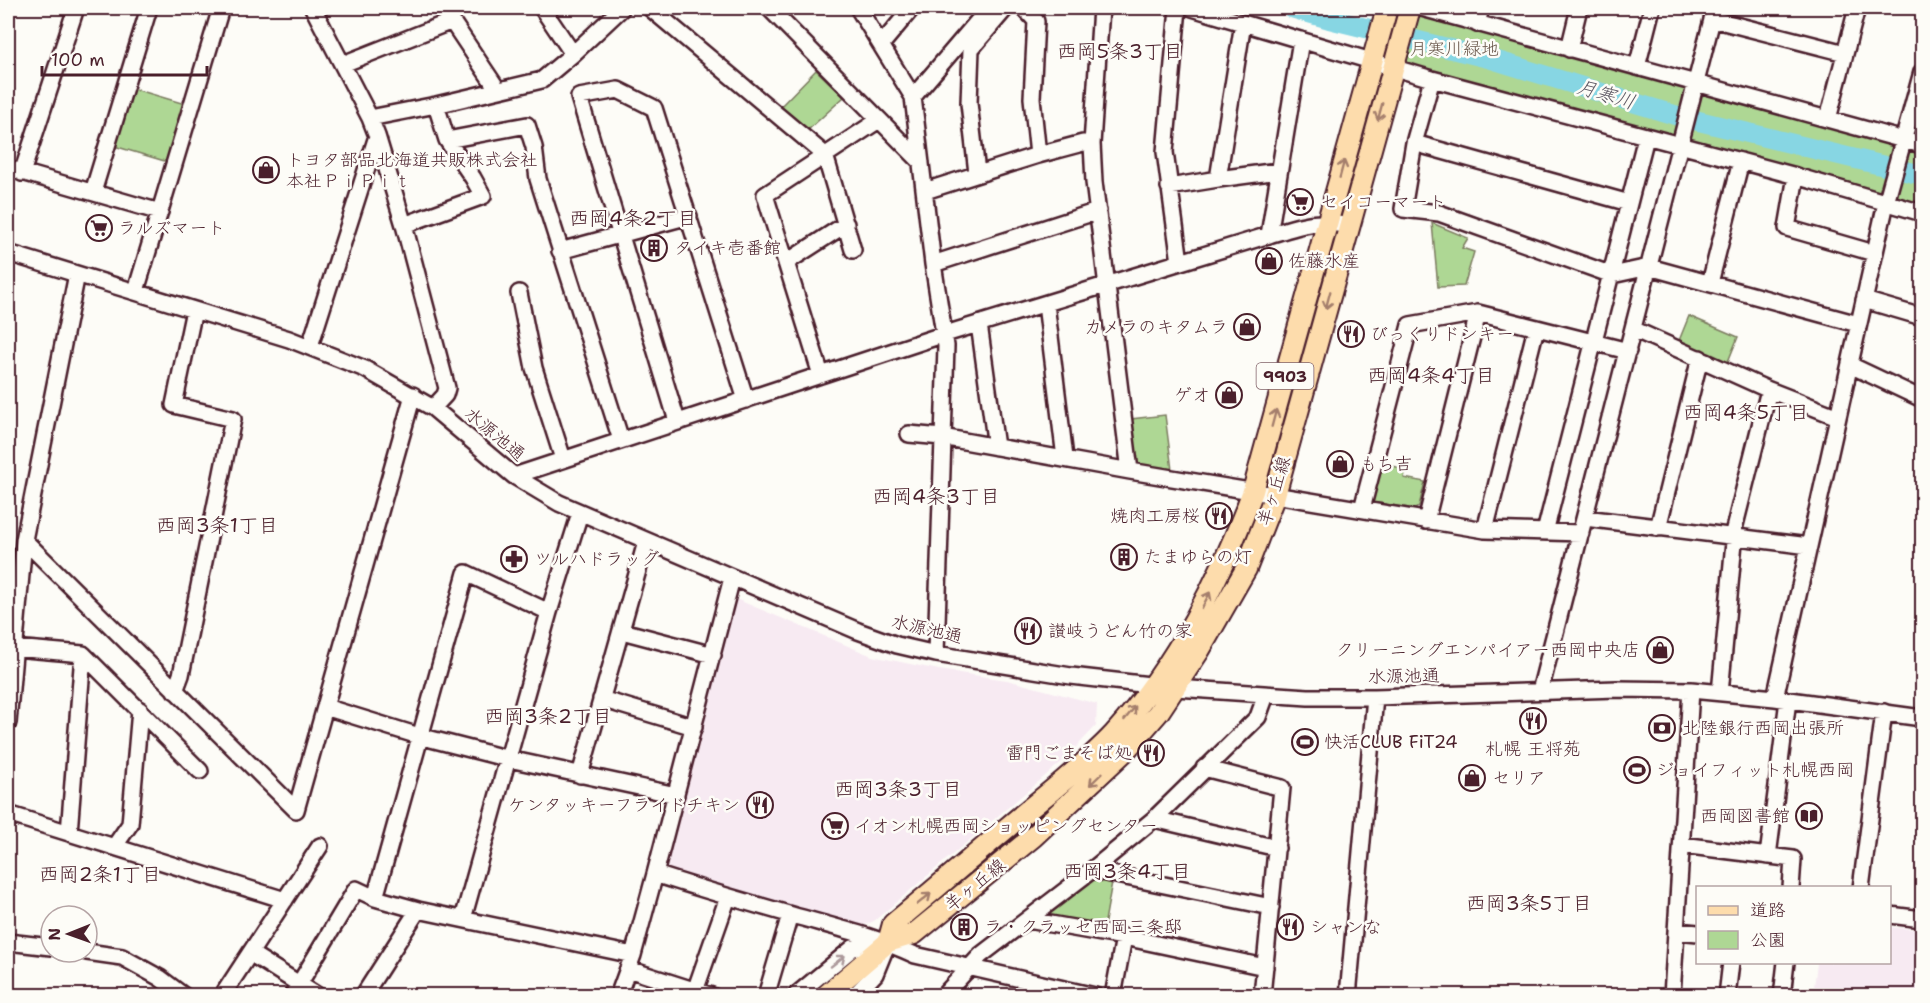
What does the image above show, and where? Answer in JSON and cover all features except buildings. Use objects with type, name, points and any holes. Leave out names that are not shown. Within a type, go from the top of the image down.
[{"type":"main road","name":"羊ヶ丘線","points":[[888,942],[893,924],[1061,784],[1114,734],[1175,654],[1204,604],[1225,562],[1253,491],[1387,8]]},
{"type":"main road","name":"羊ヶ丘線","points":[[825,996],[888,942],[914,934],[1033,837],[1125,751],[1158,713],[1199,651],[1246,569],[1275,495],[1394,61],[1413,9]]},
{"type":"street","points":[[76,8],[15,171],[160,212]]},
{"type":"street","points":[[93,192],[148,8]]},
{"type":"street","points":[[136,291],[221,8]]},
{"type":"street","points":[[313,8],[370,118],[404,225],[447,388],[445,395],[433,408]]},
{"type":"street","points":[[542,8],[573,54]]},
{"type":"street","points":[[370,118],[542,80],[622,8]]},
{"type":"street","points":[[650,8],[825,155],[853,250]]},
{"type":"street","points":[[769,8],[921,162]]},
{"type":"street","points":[[858,8],[913,97],[942,335],[946,346],[936,654]]},
{"type":"street","points":[[881,45],[912,8]]},
{"type":"street","points":[[913,97],[989,8]]},
{"type":"street","points":[[977,173],[969,103],[971,49],[1006,8]]},
{"type":"street","points":[[1024,8],[1036,21],[1032,98],[1038,155]]},
{"type":"street","points":[[1101,8],[1092,144],[1130,471]]},
{"type":"street","points":[[1178,8],[1165,152],[1180,262]]},
{"type":"street","points":[[1192,8],[1301,40],[1394,61],[1432,80],[1646,137],[1682,140],[1741,161],[1796,176],[1888,196],[1923,213]]},
{"type":"street","points":[[1477,24],[1481,8]]},
{"type":"street","points":[[1569,49],[1579,8]]},
{"type":"street","points":[[1637,67],[1652,8]]},
{"type":"street","points":[[1828,119],[1857,8]]},
{"type":"street","points":[[1413,9],[1637,67],[1694,89],[1828,119],[1902,146],[1923,145]]},
{"type":"street","points":[[1540,691],[1713,13],[1845,53]]},
{"type":"street","points":[[343,64],[448,14],[498,90]]},
{"type":"street","points":[[1218,178],[1243,23]]},
{"type":"street","points":[[1269,235],[1301,40]]},
{"type":"street","points":[[1768,856],[1782,699],[1809,546],[1874,253],[1923,72]]},
{"type":"street","points":[[1432,80],[1414,143],[1403,209],[1439,213],[1612,275],[1649,267],[1858,324]]},
{"type":"street","points":[[677,421],[579,97],[618,90],[654,108],[746,400]]},
{"type":"street","points":[[404,225],[483,196],[447,140],[436,105]]},
{"type":"street","points":[[821,375],[765,195],[879,120]]},
{"type":"street","points":[[447,140],[527,124],[534,147],[538,179],[621,440]]},
{"type":"street","points":[[310,346],[377,136]]},
{"type":"street","points":[[1545,532],[1646,137]]},
{"type":"street","points":[[925,191],[1038,155],[1083,143],[1092,144]]},
{"type":"street","points":[[1414,143],[1629,203]]},
{"type":"street","points":[[1710,283],[1741,161]]},
{"type":"street","points":[[1169,187],[1278,171]]},
{"type":"street","points":[[1796,176],[1787,228],[1874,253]]},
{"type":"street","points":[[933,264],[1098,211]]},
{"type":"street","points":[[560,251],[689,216]]},
{"type":"street","points":[[514,476],[677,421],[1108,283],[1314,222],[1328,221],[1349,226]]},
{"type":"street","points":[[787,262],[846,224]]},
{"type":"street","name":"水源池通","points":[[8,253],[310,346],[365,369],[433,408],[514,476],[537,491],[646,542],[858,631],[897,645],[936,654],[1071,676],[1266,695],[1376,697],[1617,689],[1691,690],[1782,699],[1923,718]]},
{"type":"street","points":[[8,723],[14,648],[14,578],[24,540],[77,274]]},
{"type":"street","points":[[519,293],[534,368],[563,459]]},
{"type":"street","points":[[1864,300],[1923,317]]},
{"type":"street","points":[[1046,304],[1065,458]]},
{"type":"street","points":[[175,690],[181,675],[233,419],[174,405],[194,310]]},
{"type":"street","points":[[1362,509],[1410,326],[1478,313],[1628,351]]},
{"type":"street","points":[[1426,521],[1478,313]]},
{"type":"street","points":[[979,324],[996,447]]},
{"type":"street","points":[[1485,530],[1536,328]]},
{"type":"street","points":[[1633,329],[1769,390],[1838,417]]},
{"type":"street","points":[[1658,528],[1700,358]]},
{"type":"street","points":[[1850,365],[1923,399]]},
{"type":"street","points":[[1720,693],[1734,542],[1732,537],[1769,390]]},
{"type":"street","points":[[24,540],[296,810],[413,395]]},
{"type":"street","points":[[909,434],[942,437],[1485,530],[1581,533]]},
{"type":"street","points":[[463,919],[549,612],[580,513]]},
{"type":"street","points":[[1585,518],[1809,546]]},
{"type":"street","points":[[580,775],[646,542]]},
{"type":"street","points":[[375,898],[466,573],[549,612]]},
{"type":"street","points":[[618,996],[655,874],[732,578]]},
{"type":"street","points":[[622,631],[713,655]]},
{"type":"street","points":[[14,648],[83,654],[200,771]]},
{"type":"street","points":[[69,833],[83,654]]},
{"type":"street","points":[[1672,996],[1691,690]]},
{"type":"street","points":[[943,996],[967,968],[1154,819],[1258,717],[1266,695]]},
{"type":"street","points":[[1348,996],[1376,697]]},
{"type":"street","points":[[601,699],[694,727]]},
{"type":"street","points":[[325,707],[419,736],[509,759],[676,795]]},
{"type":"street","points":[[114,847],[130,824],[140,710]]},
{"type":"street","points":[[1861,886],[1884,712]]},
{"type":"street","points":[[1204,768],[1282,788],[1262,996]]},
{"type":"street","points":[[8,814],[285,900]]},
{"type":"street","points":[[1154,819],[1277,848]]},
{"type":"street","points":[[1682,845],[1793,858],[1791,886]]},
{"type":"street","points":[[222,996],[320,846]]},
{"type":"street","points":[[1092,870],[1271,907]]},
{"type":"street","points":[[655,874],[888,942],[915,955],[967,968],[1027,989],[1094,995]]},
{"type":"street","points":[[296,990],[356,889],[375,898],[418,910],[463,919],[630,962],[694,991],[712,996]]},
{"type":"street","points":[[694,991],[728,897]]},
{"type":"street","points":[[363,996],[418,910]]},
{"type":"street","points":[[766,996],[790,915]]},
{"type":"street","points":[[1891,915],[1923,919]]},
{"type":"street","points":[[1028,920],[1124,937],[1265,967]]},
{"type":"street","points":[[1677,931],[1696,933]]},
{"type":"street","points":[[1113,996],[1124,937]]},
{"type":"street","points":[[8,942],[39,946]]},
{"type":"street","points":[[795,996],[853,948],[888,942]]},
{"type":"street","points":[[854,996],[875,974],[888,942]]},
{"type":"street","points":[[250,953],[296,990],[318,996]]},
{"type":"street","points":[[99,954],[122,957],[160,978],[184,996]]},
{"type":"street","points":[[1727,996],[1731,964]]},
{"type":"street","points":[[1782,996],[1786,964]]},
{"type":"street","points":[[960,996],[967,968]]},
{"type":"shaded area","points":[[736,599],[872,656],[939,670],[1007,680],[1097,704],[1096,726],[1064,760],[874,921],[862,926],[791,908],[664,868]]},
{"type":"shaded area","points":[[1891,927],[1922,930],[1922,995],[1813,995],[1817,964],[1891,964]]},
{"type":"green space","name":"月寒川緑地","points":[[1419,12],[1792,115],[1862,137],[1922,150],[1922,210],[1837,184],[1404,64]]},
{"type":"green space","points":[[816,70],[844,97],[808,130],[780,107]]},
{"type":"green space","points":[[131,88],[185,104],[168,162],[114,146]]},
{"type":"green space","points":[[1432,223],[1468,238],[1462,248],[1474,252],[1464,286],[1438,287]]},
{"type":"green space","points":[[1689,316],[1738,337],[1727,364],[1678,343]]},
{"type":"green space","points":[[1165,415],[1172,470],[1140,465],[1136,461],[1131,419]]},
{"type":"green space","points":[[1379,463],[1406,469],[1404,478],[1425,482],[1419,506],[1415,509],[1373,502],[1371,499]]},
{"type":"green space","points":[[1087,878],[1112,882],[1104,927],[1037,918]]},
{"type":"waterway","name":"月寒川","points":[[1291,8],[1488,58],[1678,116],[1922,175]]},
{"type":"place","name":"トヨタ部品北海道共販株式会社 本社ＰｉＰｉｔ","points":[[266,170]]},
{"type":"place","name":"セイコーマート","points":[[1300,202]]},
{"type":"place","name":"ラルズマート","points":[[99,228]]},
{"type":"place","name":"タイキ壱番館","points":[[654,248]]},
{"type":"place","name":"佐藤水産","points":[[1269,261]]},
{"type":"place","name":"カメラのキタムラ","points":[[1247,327]]},
{"type":"place","name":"びっくりドンキー","points":[[1351,334]]},
{"type":"place","name":"ゲオ","points":[[1229,395]]},
{"type":"place","name":"もち吉","points":[[1340,464]]},
{"type":"place","name":"焼肉工房桜","points":[[1219,516]]},
{"type":"place","name":"たまゆらの灯","points":[[1124,557]]},
{"type":"place","name":"ツルハドラッグ","points":[[514,559]]},
{"type":"place","name":"讃岐うどん竹の家","points":[[1028,631]]},
{"type":"place","name":"クリーニングエンパイアー西岡中央店","points":[[1660,650]]},
{"type":"place","name":"札幌 王将苑","points":[[1533,721]]},
{"type":"place","name":"北陸銀行西岡出張所","points":[[1662,728]]},
{"type":"place","name":"快活CLUB FiT24","points":[[1305,742]]},
{"type":"place","name":"雷門ごまそば処","points":[[1151,753]]},
{"type":"place","name":"ジョイフィット札幌西岡","points":[[1637,770]]},
{"type":"place","name":"セリア","points":[[1472,778]]},
{"type":"place","name":"ケンタッキーフライドチキン","points":[[760,805]]},
{"type":"place","name":"西岡図書館","points":[[1809,816]]},
{"type":"place","name":"イオン札幌西岡ショッピングセンター","points":[[835,826]]},
{"type":"place","name":"ラ・クラッセ西岡三条邸","points":[[964,927]]},
{"type":"place","name":"シャンな","points":[[1290,927]]},
{"type":"district","name":"西岡5条3丁目","points":[[1120,51]]},
{"type":"district","name":"西岡4条2丁目","points":[[633,218]]},
{"type":"district","name":"西岡4条4丁目","points":[[1431,375]]},
{"type":"district","name":"西岡4条5丁目","points":[[1746,412]]},
{"type":"district","name":"西岡4条3丁目","points":[[936,496]]},
{"type":"district","name":"西岡3条1丁目","points":[[217,525]]},
{"type":"district","name":"西岡3条2丁目","points":[[548,716]]},
{"type":"district","name":"西岡3条3丁目","points":[[898,789]]},
{"type":"district","name":"西岡3条4丁目","points":[[1127,871]]},
{"type":"district","name":"西岡2条1丁目","points":[[100,874]]},
{"type":"district","name":"西岡3条5丁目","points":[[1529,903]]}]
